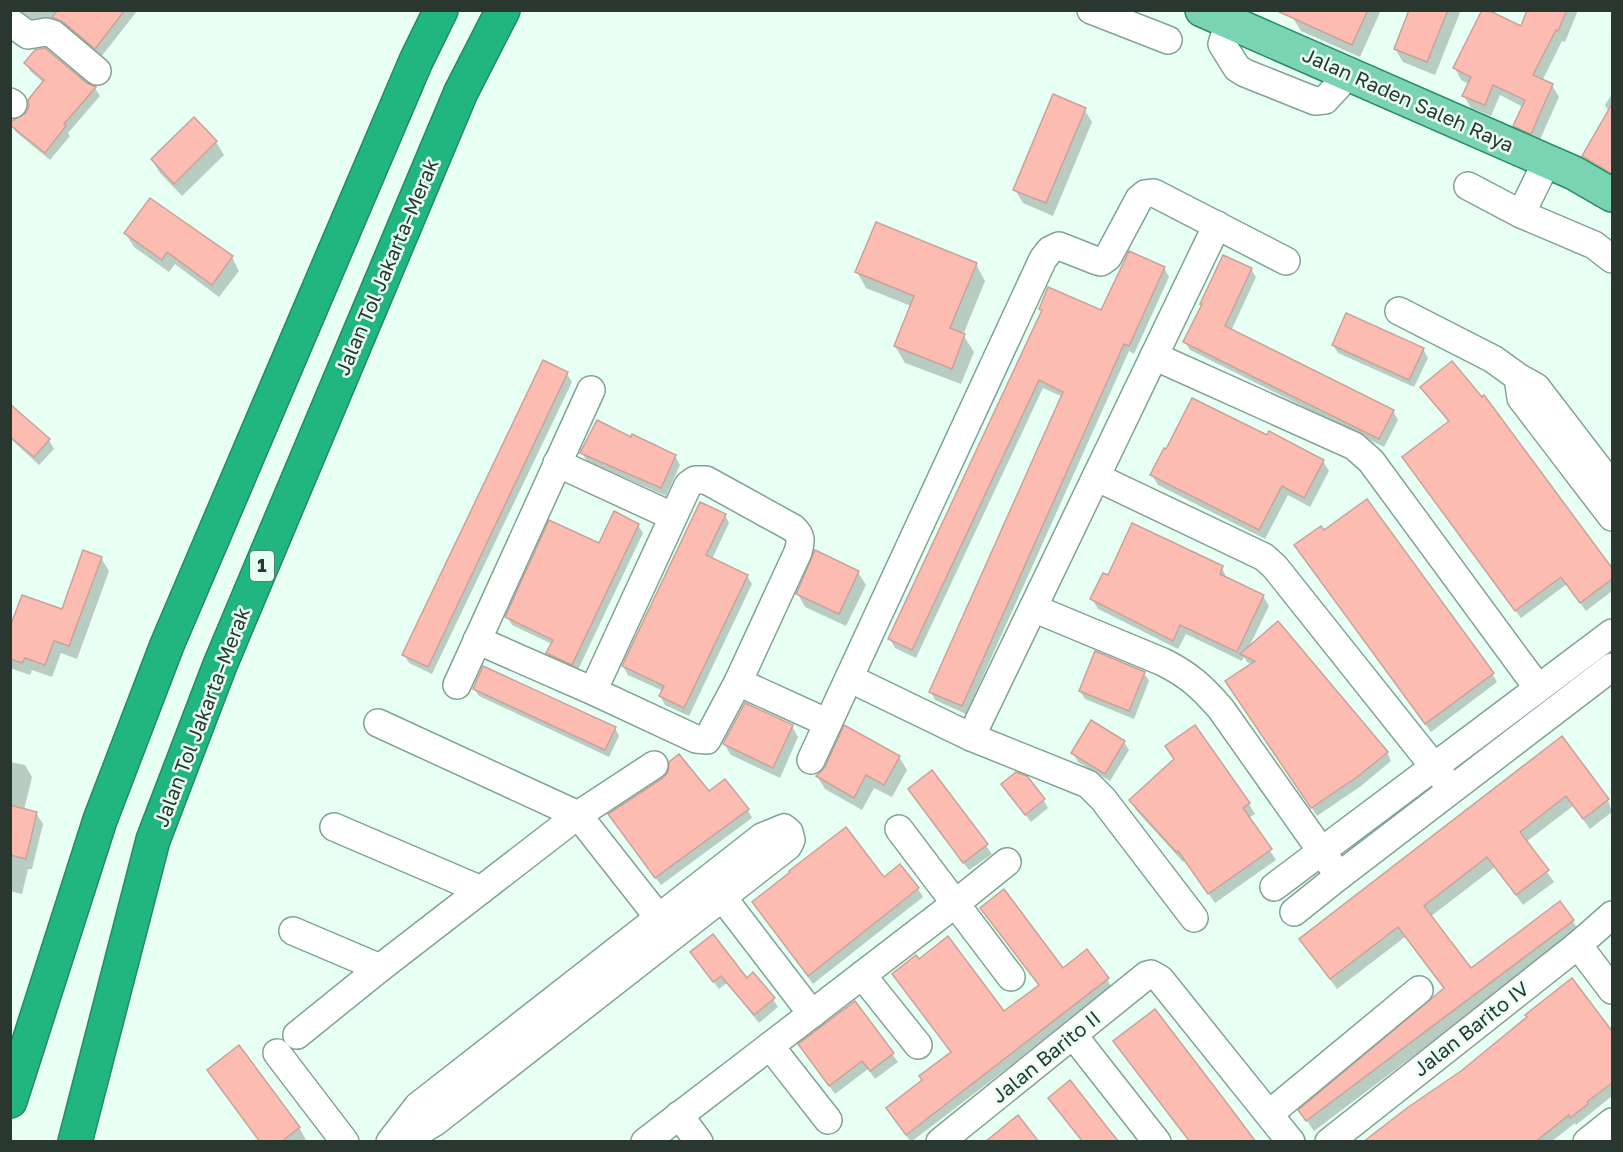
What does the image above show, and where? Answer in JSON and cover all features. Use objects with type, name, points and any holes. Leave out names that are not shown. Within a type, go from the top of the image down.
[{"type":"highway","points":[[10,1101],[100,820],[167,645],[416,61],[441,10]]},
{"type":"highway","name":"Jalan Tol Jakarta–Merak","points":[[75,1142],[158,829],[220,665],[460,92],[503,10]]},
{"type":"main road","name":"Jalan Raden Saleh Raya","points":[[1216,16],[1574,173],[1612,195]]},
{"type":"street","points":[[1090,10],[1168,40]]},
{"type":"street","points":[[10,22],[28,35],[45,32],[53,34],[97,71]]},
{"type":"street","points":[[1521,214],[1547,161]]},
{"type":"street","points":[[1468,186],[1521,214],[1594,245],[1612,259]]},
{"type":"street","points":[[811,760],[1046,254],[1059,246],[1097,261],[1103,261],[1108,257],[1139,199],[1148,193],[1158,194],[1286,261]]},
{"type":"street","points":[[971,737],[1217,225]]},
{"type":"street","points":[[1399,311],[1493,359],[1536,387],[1612,486]]},
{"type":"street","points":[[1154,356],[1354,446],[1371,461],[1538,688]]},
{"type":"street","points":[[1518,377],[1521,398],[1612,517]]},
{"type":"street","points":[[457,685],[591,390]]},
{"type":"street","points":[[557,463],[672,516]]},
{"type":"street","points":[[1096,477],[1264,557],[1275,567],[1451,788]]},
{"type":"street","points":[[477,640],[696,739],[707,740],[738,682],[798,552],[801,541],[799,533],[706,480],[695,480],[688,484],[593,691]]},
{"type":"street","points":[[1033,608],[1163,662],[1184,673],[1203,687],[1339,876]]},
{"type":"street","points":[[1274,887],[1612,633]]},
{"type":"street","points":[[1294,912],[1451,788],[1612,667]]},
{"type":"street","points":[[849,678],[971,737],[1088,784],[1194,918]]},
{"type":"street","points":[[738,682],[828,723]]},
{"type":"street","points":[[378,723],[578,815],[659,918]]},
{"type":"street","points":[[345,1142],[287,1044],[380,968],[578,815],[654,765]]},
{"type":"street","points":[[334,827],[481,890]]},
{"type":"street","points":[[390,1142],[418,1106],[529,1034],[723,898],[788,846],[791,840],[789,832],[784,828],[762,837],[659,918],[529,1034],[435,1122],[401,1142]]},
{"type":"street","points":[[899,829],[1011,977]]},
{"type":"street","points":[[645,1142],[1006,862]]},
{"type":"street","points":[[723,898],[812,1014]]},
{"type":"street","name":"Jalan Barito IV","points":[[1329,1142],[1578,945],[1612,915]]},
{"type":"street","points":[[293,932],[380,968]]},
{"type":"street","points":[[1578,945],[1612,990]]},
{"type":"street","points":[[862,975],[918,1045]]},
{"type":"street","name":"Jalan Barito II","points":[[955,1137],[1073,1035],[1147,975],[1160,979],[1269,1114]]},
{"type":"street","points":[[1291,1142],[1269,1114],[1419,990]]},
{"type":"street","points":[[1073,1035],[1157,1142]]},
{"type":"street","points":[[770,1046],[828,1120]]},
{"type":"street","points":[[679,1115],[699,1142]]},
{"type":"street","points":[[1587,1142],[1612,1122]]},
{"type":"building","points":[[58,10],[125,10],[95,49],[63,22],[52,17]]},
{"type":"building","points":[[1275,10],[1368,10],[1352,45]]},
{"type":"building","points":[[1409,10],[1448,10],[1427,62],[1394,49]]},
{"type":"building","points":[[1482,10],[1488,10],[1521,26],[1527,10],[1567,10],[1533,75],[1553,84],[1531,134],[1513,126],[1525,100],[1493,85],[1485,105],[1462,96],[1471,77],[1453,68]]},
{"type":"building","points":[[45,48],[87,83],[96,87],[64,124],[66,126],[45,153],[10,125],[10,122],[26,113],[29,106],[28,100],[44,80],[24,63],[35,50]]},
{"type":"building","points":[[1053,94],[1086,108],[1046,203],[1013,190]]},
{"type":"building","points":[[1612,104],[1612,174],[1582,156]]},
{"type":"building","points":[[194,117],[217,141],[174,184],[151,159]]},
{"type":"building","points":[[150,198],[233,256],[212,285],[167,252],[162,260],[124,233]]},
{"type":"building","points":[[876,222],[977,263],[950,328],[965,334],[952,369],[894,346],[914,296],[855,272]]},
{"type":"building","points":[[1129,251],[1165,267],[1129,346],[1124,344],[962,706],[929,692],[1063,392],[1039,380],[912,650],[888,639],[1042,310],[1039,309],[1048,287],[1101,310]]},
{"type":"building","points":[[1223,255],[1252,268],[1225,326],[1394,410],[1379,439],[1183,342]]},
{"type":"building","points":[[1346,313],[1424,348],[1409,380],[1332,345]]},
{"type":"building","points":[[543,360],[568,372],[428,667],[402,655]]},
{"type":"building","points":[[1452,361],[1482,397],[1484,395],[1612,568],[1612,579],[1580,603],[1561,577],[1515,611],[1402,457],[1449,421],[1420,387]]},
{"type":"building","points":[[1192,398],[1267,435],[1269,431],[1324,460],[1304,498],[1282,486],[1259,530],[1150,475]]},
{"type":"building","points":[[10,404],[50,439],[34,457],[10,437]]},
{"type":"building","points":[[597,420],[676,455],[661,488],[580,453]]},
{"type":"building","points":[[1367,499],[1494,673],[1425,724],[1294,545],[1321,526],[1324,530]]},
{"type":"building","points":[[700,502],[726,514],[706,555],[748,575],[684,708],[659,696],[664,686],[622,666]]},
{"type":"building","points":[[614,511],[639,524],[572,665],[546,653],[553,640],[505,617],[549,520],[599,543]]},
{"type":"building","points":[[1132,523],[1223,566],[1220,574],[1264,595],[1237,652],[1180,625],[1173,641],[1090,599],[1103,573],[1108,575]]},
{"type":"building","points":[[83,550],[102,557],[69,646],[54,641],[45,665],[25,658],[22,663],[10,659],[10,627],[22,595],[62,609]]},
{"type":"building","points":[[815,550],[859,571],[839,614],[796,594]]},
{"type":"building","points":[[1278,621],[1388,752],[1357,777],[1311,808],[1225,681],[1255,661],[1240,654]]},
{"type":"building","points":[[1095,651],[1145,672],[1129,711],[1079,691]]},
{"type":"building","points":[[483,666],[616,727],[605,750],[473,689]]},
{"type":"building","points":[[745,703],[793,725],[773,768],[723,744]]},
{"type":"building","points":[[1091,720],[1125,741],[1105,774],[1071,753]]},
{"type":"building","points":[[844,725],[900,756],[884,785],[866,775],[854,798],[816,776],[825,767]]},
{"type":"building","points":[[1195,725],[1250,803],[1243,808],[1272,849],[1208,894],[1178,851],[1177,853],[1129,800],[1174,759],[1165,746]]},
{"type":"building","points":[[1562,736],[1609,799],[1583,819],[1566,796],[1520,832],[1549,870],[1516,895],[1487,857],[1424,906],[1471,968],[1560,901],[1574,920],[1306,1121],[1298,1110],[1444,988],[1398,927],[1330,979],[1299,939]]},
{"type":"building","points":[[679,754],[709,791],[725,779],[749,809],[655,878],[608,814],[663,778],[668,772],[669,762]]},
{"type":"building","points":[[932,770],[988,844],[963,863],[908,789]]},
{"type":"building","points":[[1016,772],[1027,776],[1045,799],[1025,815],[1001,784]]},
{"type":"building","points":[[10,805],[37,812],[26,859],[10,855]]},
{"type":"building","points":[[846,827],[884,877],[900,864],[919,888],[808,976],[752,902]]},
{"type":"building","points":[[1004,889],[1063,968],[1087,949],[1109,978],[906,1135],[886,1108],[922,1080],[919,1076],[951,1052],[892,974],[916,955],[919,959],[948,936],[1004,1011],[1039,985],[980,908]]},
{"type":"building","points":[[713,934],[747,978],[753,972],[775,998],[754,1015],[721,976],[713,982],[690,952]]},
{"type":"building","points":[[1572,978],[1612,1031],[1612,1083],[1587,1102],[1588,1104],[1570,1118],[1569,1115],[1535,1142],[1363,1142],[1461,1071],[1527,1017],[1525,1015]]},
{"type":"building","points":[[855,1001],[894,1053],[870,1071],[862,1061],[829,1086],[798,1044]]},
{"type":"building","points":[[1155,1009],[1256,1142],[1190,1142],[1113,1041]]},
{"type":"building","points":[[239,1045],[300,1127],[281,1142],[260,1142],[207,1070]]},
{"type":"building","points":[[1070,1080],[1119,1142],[1083,1142],[1048,1098]]},
{"type":"building","points":[[1018,1115],[1039,1142],[985,1142]]}]
